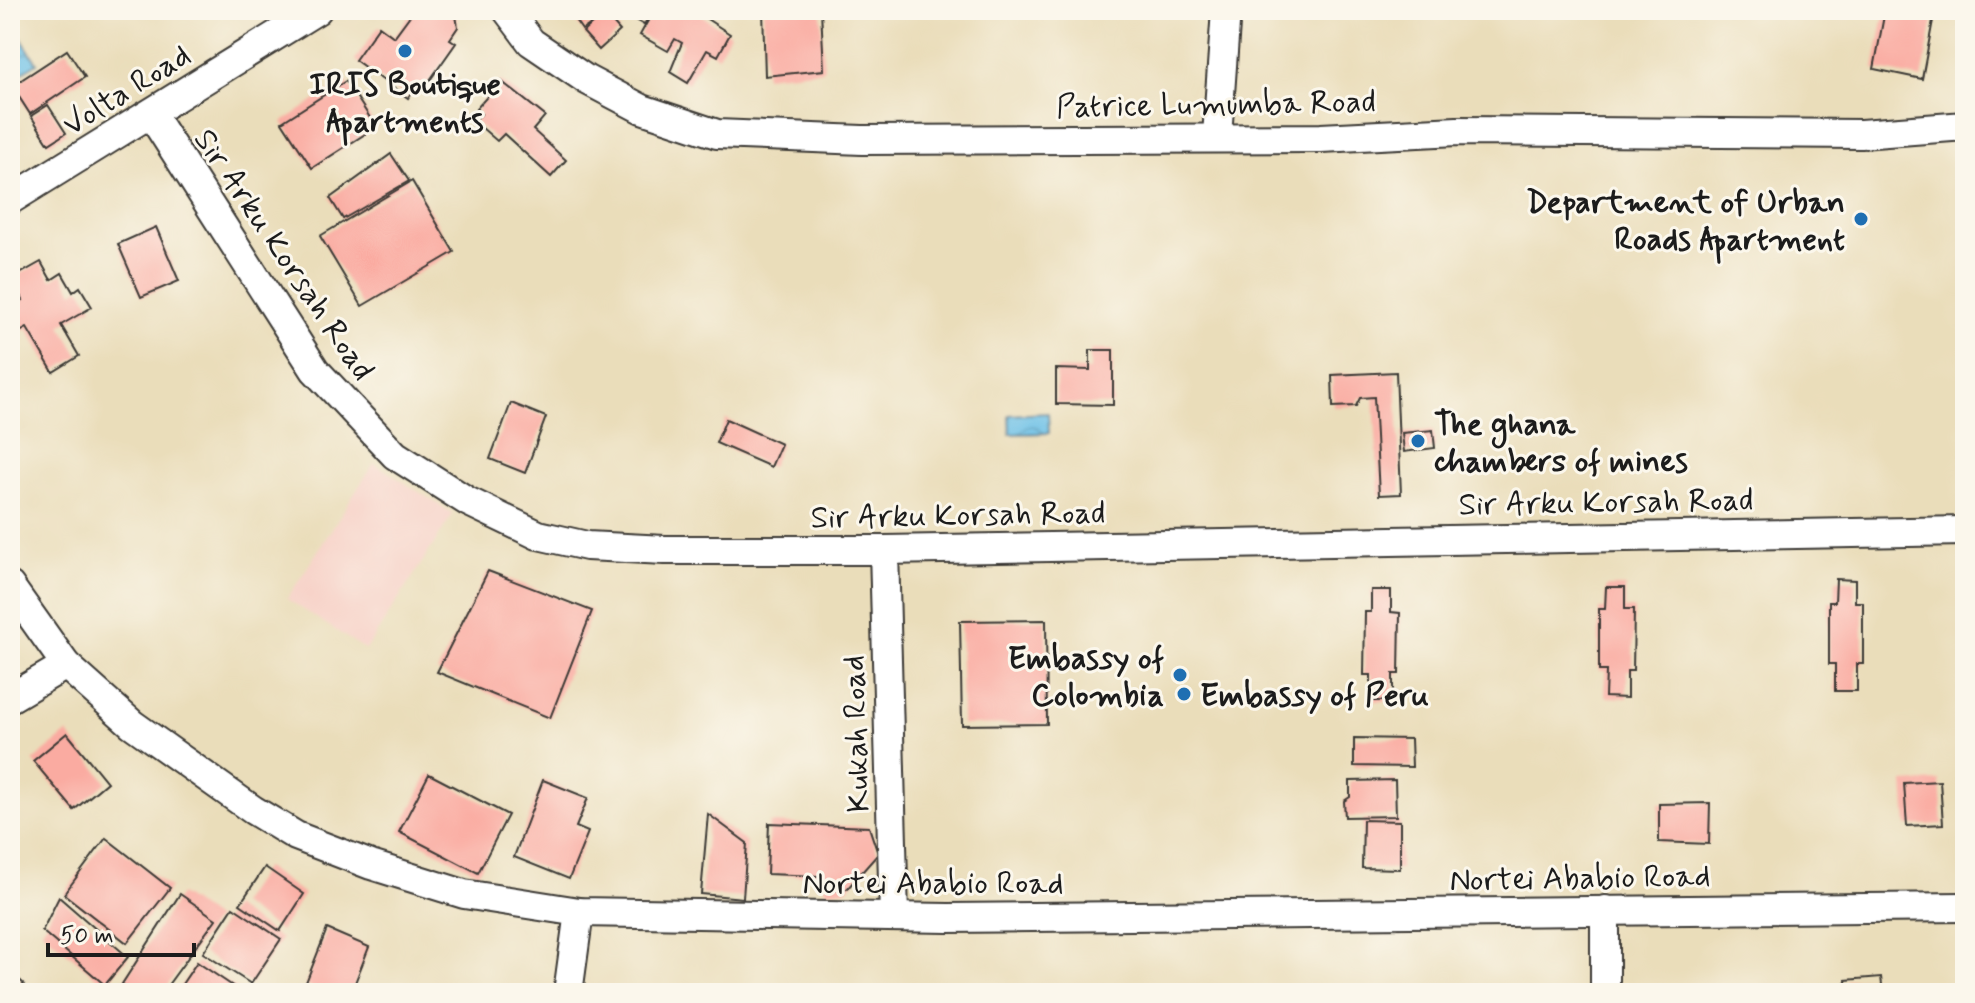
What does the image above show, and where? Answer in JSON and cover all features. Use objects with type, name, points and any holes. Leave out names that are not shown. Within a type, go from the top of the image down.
[{"type":"street","name":"Volta Road","points":[[11,195],[151,114],[317,10]]},
{"type":"street","name":"Patrice Lumumba Road","points":[[507,10],[531,42],[587,80],[642,109],[717,134],[862,140],[1217,136],[1321,138],[1457,131],[1861,134],[1965,126]]},
{"type":"street","points":[[1217,136],[1226,10]]},
{"type":"street","name":"Sir Arku Korsah Road","points":[[151,114],[315,370],[395,455],[467,501],[538,535],[587,546],[665,550],[884,550],[1965,531]]},
{"type":"street","name":"Kukah Road","points":[[884,550],[894,917]]},
{"type":"street","name":"Nortei Ababio Road","points":[[10,586],[66,665],[132,724],[296,836],[371,865],[464,894],[579,912],[894,917],[1965,907]]},
{"type":"street","points":[[10,698],[66,665]]},
{"type":"street","points":[[1605,910],[1605,993]]},
{"type":"street","points":[[568,993],[579,912]]},
{"type":"shaded area","points":[[374,463],[453,514],[366,650],[287,599]]},
{"type":"water","points":[[17,32],[37,63],[18,75],[10,63],[10,37]]},
{"type":"water","points":[[1048,413],[1049,433],[1010,434],[1009,415]]},
{"type":"building","name":"IRIS Boutique Apartments","points":[[414,10],[455,10],[458,27],[450,39],[456,43],[423,90],[417,85],[408,98],[355,60],[379,26],[394,37]]},
{"type":"building","points":[[568,10],[585,10],[594,22],[582,30]]},
{"type":"building","points":[[636,10],[652,10],[644,25],[632,18]]},
{"type":"building","points":[[654,10],[693,10],[730,34],[718,56],[707,50],[688,83],[670,72],[682,43],[675,39],[668,51],[640,35]]},
{"type":"building","points":[[763,10],[821,10],[824,70],[765,76]]},
{"type":"building","points":[[1885,10],[1934,15],[1922,79],[1874,69]]},
{"type":"building","points":[[604,13],[620,31],[599,50],[583,32]]},
{"type":"building","points":[[67,50],[85,77],[30,114],[12,86]]},
{"type":"building","points":[[346,81],[376,127],[312,168],[282,122]]},
{"type":"building","points":[[501,81],[545,116],[533,130],[566,160],[551,177],[504,134],[497,141],[474,121],[481,114],[476,109]]},
{"type":"building","points":[[48,105],[66,133],[49,144],[31,116]]},
{"type":"building","points":[[391,154],[409,181],[343,219],[330,198]]},
{"type":"building","points":[[412,181],[454,252],[362,306],[320,236]]},
{"type":"building","points":[[156,227],[179,281],[141,297],[118,244]]},
{"type":"building","points":[[41,262],[51,280],[62,273],[73,292],[80,287],[92,307],[61,325],[79,356],[53,372],[27,328],[20,332],[10,314],[10,307],[23,300],[11,279]]},
{"type":"building","points":[[1090,350],[1113,350],[1113,405],[1056,404],[1056,369],[1090,370]]},
{"type":"building","points":[[1396,372],[1401,494],[1379,495],[1374,397],[1360,398],[1356,406],[1333,407],[1332,375]]},
{"type":"building","points":[[511,403],[546,417],[525,473],[490,459]]},
{"type":"building","points":[[726,419],[781,444],[771,467],[716,443]]},
{"type":"building","name":"The ghana chambers of mines","points":[[1433,430],[1435,448],[1404,452],[1402,433]]},
{"type":"building","points":[[488,571],[592,611],[550,718],[437,672]]},
{"type":"building","points":[[1836,579],[1855,580],[1855,602],[1863,602],[1863,664],[1857,664],[1857,691],[1835,691],[1835,664],[1829,664],[1829,602],[1835,602]]},
{"type":"building","points":[[1606,587],[1625,587],[1625,609],[1634,609],[1633,671],[1627,671],[1627,698],[1605,697],[1606,671],[1599,671],[1599,609],[1605,609]]},
{"type":"building","points":[[1371,590],[1391,590],[1391,612],[1400,613],[1399,674],[1393,674],[1393,701],[1371,701],[1371,675],[1364,675],[1365,612],[1371,612]]},
{"type":"building","points":[[1046,620],[1047,724],[962,725],[960,621]]},
{"type":"building","points":[[67,733],[107,782],[74,810],[33,761]]},
{"type":"building","points":[[1354,738],[1411,739],[1412,767],[1354,766]]},
{"type":"building","points":[[429,774],[508,815],[478,873],[399,832]]},
{"type":"building","points":[[543,780],[588,798],[576,827],[588,832],[569,879],[514,857]]},
{"type":"building","points":[[1395,780],[1396,816],[1345,817],[1344,801],[1350,797],[1350,781]]},
{"type":"building","points":[[1940,781],[1943,824],[1907,826],[1904,783]]},
{"type":"building","points":[[1710,803],[1709,844],[1659,842],[1659,804]]},
{"type":"building","points":[[708,814],[747,843],[743,898],[701,894]]},
{"type":"building","points":[[1363,820],[1400,821],[1400,869],[1362,868]]},
{"type":"building","points":[[769,823],[869,827],[878,854],[847,889],[826,891],[819,876],[767,874]]},
{"type":"building","points":[[106,838],[170,888],[127,943],[64,894]]},
{"type":"building","points":[[265,867],[304,894],[280,931],[240,904]]},
{"type":"building","points":[[180,894],[216,919],[162,993],[136,993],[122,984]]},
{"type":"building","points":[[59,897],[128,957],[105,985],[42,931]]},
{"type":"building","points":[[233,907],[281,939],[251,984],[203,953]]},
{"type":"building","points":[[327,929],[369,947],[351,993],[326,993],[305,985]]},
{"type":"building","points":[[197,962],[243,993],[176,993]]},
{"type":"building","points":[[10,971],[24,984],[16,993],[10,993]]},
{"type":"building","points":[[1881,977],[1883,993],[1847,993],[1846,980]]},
{"type":"place","name":"IRIS Boutique Apartments","points":[[405,51]]},
{"type":"place","name":"Department of Urban Roads Apartment","points":[[1861,219]]},
{"type":"place","name":"The ghana chambers of mines","points":[[1418,441]]},
{"type":"place","name":"Embassy of Colombia","points":[[1180,675]]},
{"type":"place","name":"Embassy of Peru","points":[[1184,694]]}]
